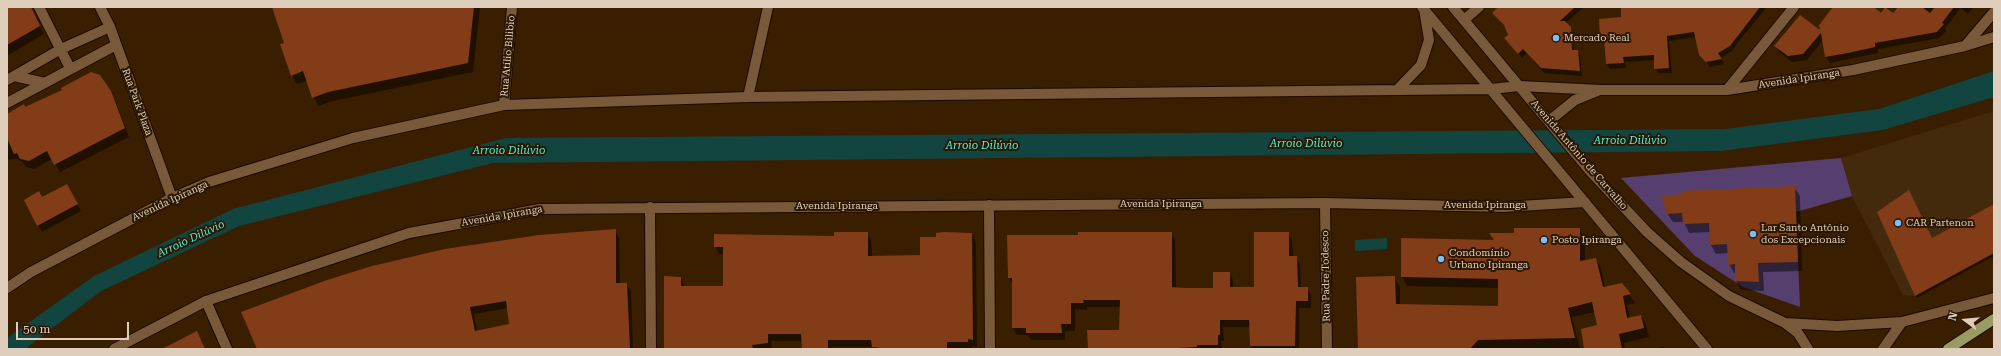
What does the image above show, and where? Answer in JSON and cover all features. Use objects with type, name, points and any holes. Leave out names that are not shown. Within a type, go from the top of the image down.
[{"type":"main road","points":[[39,7],[70,68]]},
{"type":"main road","name":"Rua Park Plaza","points":[[100,7],[110,27],[172,198]]},
{"type":"main road","name":"Rua Atílio Bilibio","points":[[504,105],[512,7]]},
{"type":"main road","points":[[748,97],[768,7]]},
{"type":"main road","name":"Avenida Antônio de Carvalho","points":[[1453,7],[1590,171],[1647,232],[1681,262],[1729,296],[1785,323],[1837,326],[1902,322],[1994,298]]},
{"type":"main road","points":[[1464,20],[1480,7]]},
{"type":"main road","points":[[1727,90],[1794,7]]},
{"type":"main road","points":[[1398,89],[1421,65],[1429,40],[1423,8]]},
{"type":"main road","points":[[1423,8],[1706,349]]},
{"type":"main road","points":[[1965,46],[1994,12]]},
{"type":"main road","points":[[10,78],[61,49],[110,27]]},
{"type":"main road","name":"Avenida Ipiranga","points":[[7,288],[31,272],[172,198],[209,182],[353,138],[504,105],[748,97],[1491,89],[1519,86],[1601,90],[1727,90],[1854,70],[1965,46],[1994,37]]},
{"type":"main road","points":[[7,103],[70,68],[116,45]]},
{"type":"main road","points":[[10,78],[45,83]]},
{"type":"main road","name":"Avenida Ipiranga","points":[[1552,124],[1575,100],[1601,90]]},
{"type":"main road","name":"Avenida Ipiranga","points":[[114,349],[206,301],[409,233],[540,209],[1325,203],[1503,207],[1585,202]]},
{"type":"main road","name":"Rua Padre Todesco","points":[[1325,203],[1327,349]]},
{"type":"main road","points":[[989,205],[990,349]]},
{"type":"main road","points":[[650,207],[651,349]]},
{"type":"main road","points":[[206,301],[227,349]]},
{"type":"main road","points":[[1948,349],[1994,319]]},
{"type":"main road","points":[[1883,349],[1902,322]]},
{"type":"main road","points":[[1785,323],[1798,333],[1808,349]]},
{"type":"shaded area","points":[[1994,111],[1994,253],[1915,296],[1903,295],[1852,196],[1841,158]]},
{"type":"shaded area","points":[[1841,158],[1852,196],[1796,212],[1800,307],[1743,287],[1695,256],[1621,178]]},
{"type":"water","name":"Arroio Dilúvio","points":[[1994,71],[1994,97],[1883,130],[1721,151],[493,163],[239,226],[101,291],[25,349],[7,349],[7,338],[94,276],[233,209],[506,138],[1725,129],[1879,109]]},
{"type":"water","points":[[1387,238],[1387,249],[1355,251],[1355,240]]},
{"type":"building","points":[[7,7],[31,7],[40,26],[7,45]]},
{"type":"building","points":[[272,7],[474,7],[468,63],[328,92],[312,98],[303,71],[291,76],[280,44],[284,43]]},
{"type":"building","points":[[1498,7],[1575,7],[1560,21],[1565,21],[1571,27],[1572,50],[1578,50],[1580,71],[1541,68],[1523,49],[1518,54],[1504,38],[1508,35],[1504,25],[1492,13]]},
{"type":"building","points":[[1621,7],[1760,7],[1730,46],[1718,53],[1722,59],[1706,62],[1699,55],[1694,32],[1667,36],[1669,68],[1654,69],[1654,55],[1623,57],[1624,63],[1606,64],[1604,39],[1600,39],[1599,19],[1621,17]]},
{"type":"building","points":[[1833,7],[1874,7],[1881,13],[1885,7],[1893,13],[1898,7],[1922,7],[1930,13],[1935,7],[1954,7],[1942,23],[1944,24],[1937,32],[1875,43],[1875,47],[1848,53],[1825,57],[1821,33],[1803,54],[1788,56],[1774,46],[1800,15],[1820,30],[1819,25]]},
{"type":"building","points":[[91,72],[100,75],[111,91],[125,128],[54,165],[47,151],[29,161],[20,159],[17,153],[14,154],[7,138],[7,114],[24,104],[25,107],[62,90],[61,88]]},
{"type":"building","points":[[67,184],[78,204],[37,226],[24,200],[39,191],[42,197]]},
{"type":"building","name":"Lar Santo Antônio dos Excepcionais","points":[[1795,186],[1798,262],[1758,263],[1759,282],[1735,281],[1735,264],[1728,265],[1727,244],[1710,245],[1709,223],[1683,224],[1682,213],[1666,214],[1662,196],[1682,194],[1682,191]]},
{"type":"building","points":[[1909,190],[1932,238],[1994,204],[1994,253],[1915,296],[1877,212]]},
{"type":"building","points":[[1514,228],[1580,228],[1580,261],[1596,258],[1603,287],[1622,283],[1631,294],[1623,296],[1627,318],[1641,315],[1644,328],[1619,334],[1622,349],[1584,349],[1581,329],[1597,325],[1592,302],[1568,308],[1575,338],[1478,340],[1470,349],[1358,349],[1356,277],[1395,276],[1396,304],[1498,306],[1498,279],[1401,277],[1401,238],[1494,240],[1489,233],[1514,233]]},
{"type":"building","points":[[616,229],[616,283],[627,283],[630,349],[257,349],[241,312],[327,280],[372,266],[445,249],[539,235]],"holes":[[[506,301],[509,324],[475,331],[470,307]]]},
{"type":"building","points":[[834,232],[868,232],[868,256],[920,255],[920,237],[936,237],[936,233],[944,232],[972,233],[973,340],[968,339],[968,342],[947,342],[947,349],[889,349],[872,347],[871,340],[828,340],[828,349],[802,349],[801,334],[768,334],[768,343],[752,345],[753,349],[664,349],[664,276],[681,277],[681,286],[723,286],[723,247],[714,247],[714,234],[834,236]]},
{"type":"building","points":[[1078,232],[1172,232],[1172,287],[1213,288],[1213,272],[1230,272],[1230,287],[1254,287],[1254,232],[1289,232],[1289,256],[1297,256],[1298,287],[1308,287],[1308,301],[1296,301],[1295,346],[1250,346],[1249,320],[1220,320],[1218,345],[1197,345],[1197,347],[1162,349],[1088,349],[1087,330],[1119,330],[1120,300],[1083,300],[1084,303],[1071,303],[1071,324],[1061,324],[1062,333],[1026,333],[1026,328],[1012,328],[1012,278],[1008,278],[1007,235],[1078,235]]},
{"type":"building","points":[[197,331],[205,349],[162,349]]},
{"type":"place","name":"Mercado Real","points":[[1556,38]]},
{"type":"place","name":"CAR Partenon","points":[[1898,223]]},
{"type":"place","name":"Lar Santo Antônio dos Excepcionais","points":[[1753,234]]},
{"type":"place","name":"Posto Ipiranga","points":[[1544,240]]},
{"type":"place","name":"Condomínio Urbano Ipiranga","points":[[1441,259]]}]
